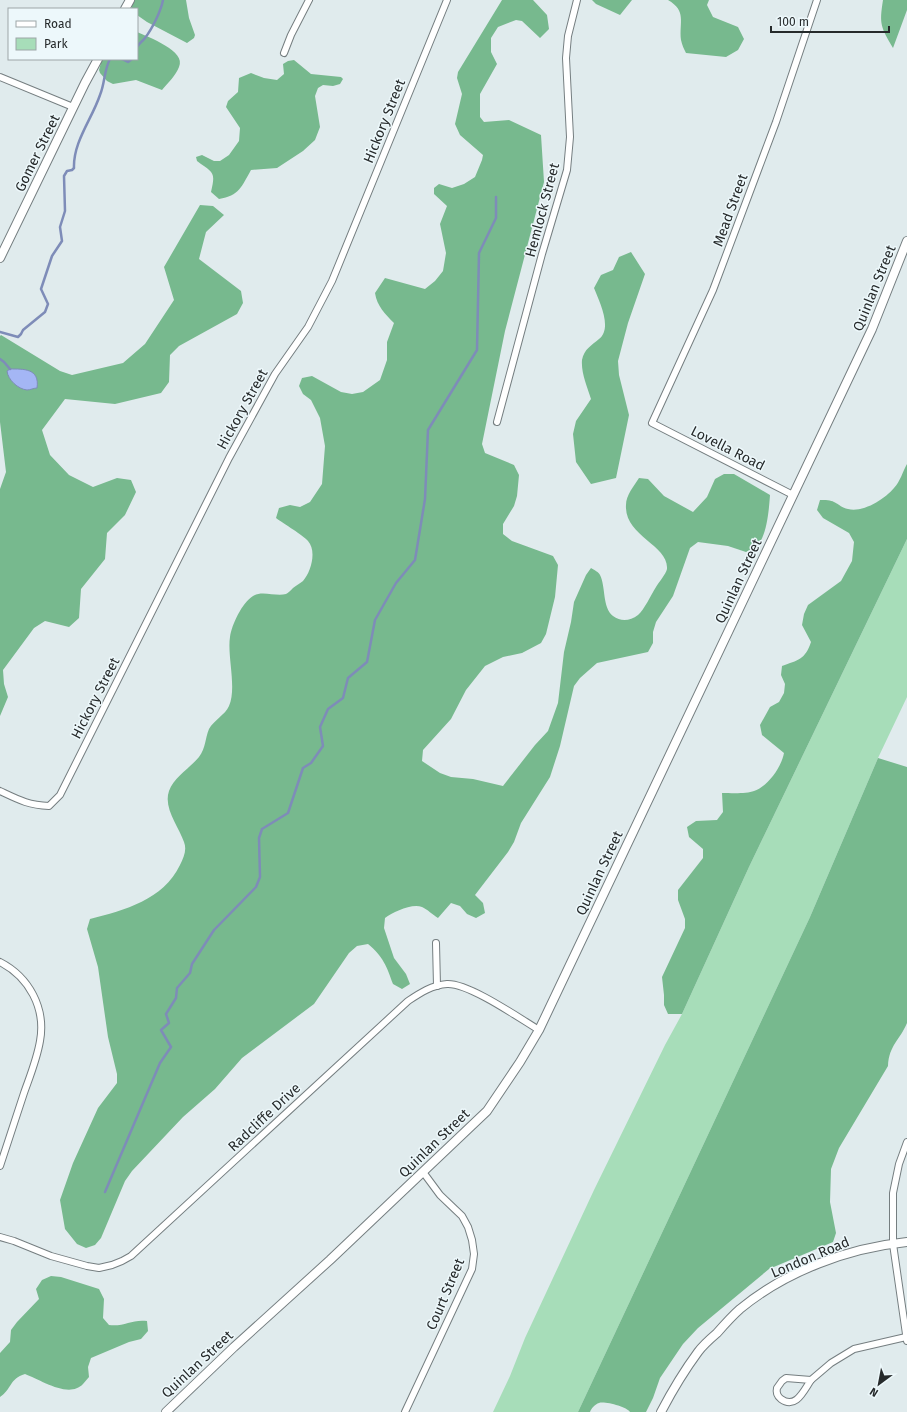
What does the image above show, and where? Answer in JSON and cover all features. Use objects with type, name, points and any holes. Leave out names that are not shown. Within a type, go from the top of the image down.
[{"type":"street","points":[[284,53],[291,35],[309,0]]},
{"type":"street","name":"Hickory Street","points":[[0,791],[22,802],[49,806],[60,795],[227,463],[275,374],[308,327],[332,281],[447,0]]},
{"type":"street","name":"Hemlock Street","points":[[497,422],[542,254],[567,170],[570,137],[566,58],[568,36],[577,0]]},
{"type":"street","name":"Mead Street","points":[[652,423],[713,290],[776,122],[817,0]]},
{"type":"street","name":"Gomer Street","points":[[0,258],[97,60]]},
{"type":"street","points":[[0,77],[73,108]]},
{"type":"street","name":"Quinlan Street","points":[[170,1411],[423,1172],[446,1148],[487,1111],[516,1069],[539,1030],[872,329],[907,241]]},
{"type":"street","name":"Lovella Road","points":[[652,423],[793,495]]},
{"type":"street","points":[[436,943],[437,986]]},
{"type":"street","points":[[0,962],[11,967],[24,980],[32,991],[37,1001],[41,1024],[40,1040],[35,1060],[0,1166]]},
{"type":"street","name":"Radcliffe Drive","points":[[0,1237],[51,1256],[87,1266],[99,1268],[122,1262],[136,1251],[408,1001],[424,990],[449,984],[470,990],[539,1030]]},
{"type":"street","points":[[811,1380],[786,1378],[777,1388],[777,1395],[780,1399],[786,1402],[794,1402],[798,1400],[811,1380],[831,1363],[854,1349],[907,1339],[893,1244],[893,1193],[899,1164],[907,1142]]},
{"type":"street","name":"Court Street","points":[[405,1412],[472,1269],[474,1254],[468,1226],[462,1216],[440,1195],[423,1172]]},
{"type":"street","name":"London Road","points":[[661,1412],[698,1351],[739,1310],[756,1296],[823,1262],[858,1250],[907,1242]]},
{"type":"green space","points":[[134,0],[186,0],[189,18],[195,35],[194,38],[187,43],[147,22],[138,16],[138,8],[132,8]]},
{"type":"green space","points":[[502,0],[533,0],[547,15],[549,29],[540,38],[522,21],[516,20],[498,27],[491,38],[491,52],[497,64],[480,94],[480,117],[484,122],[509,120],[541,135],[544,182],[505,331],[482,444],[485,453],[514,465],[519,475],[517,496],[514,506],[503,524],[503,534],[512,541],[553,556],[558,565],[555,597],[546,634],[541,643],[522,653],[503,657],[485,666],[466,690],[451,719],[423,750],[422,761],[440,773],[451,777],[473,779],[503,786],[548,731],[558,703],[564,652],[574,602],[586,575],[591,568],[600,575],[607,607],[613,616],[622,620],[629,620],[643,610],[667,569],[666,561],[661,553],[639,533],[627,516],[626,501],[639,478],[648,479],[664,496],[693,512],[707,497],[715,479],[724,474],[734,474],[770,495],[765,531],[759,544],[755,548],[746,552],[728,546],[698,542],[690,548],[673,596],[656,622],[653,632],[653,643],[648,652],[597,663],[580,678],[574,686],[560,746],[550,777],[521,823],[514,842],[508,852],[475,895],[483,903],[485,913],[476,918],[467,914],[460,906],[451,903],[438,918],[422,907],[413,906],[393,913],[385,918],[384,928],[394,958],[406,974],[410,984],[402,989],[393,984],[381,957],[368,944],[357,946],[349,953],[314,1004],[242,1058],[215,1089],[183,1117],[132,1171],[125,1181],[101,1238],[95,1245],[86,1248],[77,1244],[65,1229],[60,1200],[73,1163],[98,1108],[117,1083],[117,1074],[108,1037],[98,967],[87,929],[90,919],[116,912],[142,902],[153,895],[164,887],[173,877],[185,854],[185,845],[182,836],[172,817],[168,804],[169,791],[178,777],[199,757],[203,750],[209,729],[229,706],[232,681],[229,645],[235,620],[241,609],[253,596],[257,594],[282,595],[288,593],[306,577],[312,561],[311,545],[308,541],[276,518],[279,508],[290,505],[300,507],[310,502],[322,484],[325,446],[320,418],[311,400],[303,394],[299,386],[302,378],[312,376],[341,392],[352,394],[363,392],[380,380],[387,360],[387,342],[394,323],[380,306],[375,293],[385,278],[425,289],[435,281],[443,271],[446,253],[440,224],[447,206],[434,194],[434,188],[439,184],[452,188],[464,184],[475,177],[483,155],[460,135],[455,124],[462,94],[457,78],[458,72]]},
{"type":"green space","points":[[592,0],[632,0],[620,15],[596,4]]},
{"type":"green space","points":[[668,0],[709,0],[707,5],[713,17],[738,27],[744,39],[738,50],[726,57],[686,53],[681,40],[680,13],[678,8]]},
{"type":"green space","points":[[883,0],[907,0],[907,10],[893,48],[882,26],[881,15]]},
{"type":"green space","points":[[138,32],[165,45],[177,55],[180,61],[176,73],[162,90],[136,80],[113,84],[107,81],[99,70],[102,60],[138,60]]},
{"type":"green space","points":[[294,60],[311,74],[341,77],[343,79],[340,84],[333,86],[323,85],[318,88],[315,96],[320,127],[315,140],[303,151],[277,168],[251,170],[236,193],[226,198],[219,199],[211,192],[213,180],[212,173],[197,161],[196,157],[202,155],[214,161],[220,161],[229,155],[239,141],[240,128],[226,107],[228,101],[238,92],[239,78],[251,73],[264,78],[277,80],[284,74],[283,64]]},
{"type":"green space","points":[[200,205],[213,206],[224,215],[206,232],[199,259],[241,291],[243,303],[237,314],[179,346],[170,355],[169,382],[161,393],[115,404],[65,399],[42,430],[50,455],[69,475],[93,487],[117,478],[131,480],[136,492],[125,515],[107,533],[105,559],[81,589],[79,618],[69,627],[45,621],[34,628],[3,670],[4,684],[8,697],[0,716],[0,489],[6,472],[0,422],[0,336],[1,335],[60,371],[72,375],[123,363],[145,344],[174,300],[164,267]]},
{"type":"green space","points":[[631,252],[645,274],[628,323],[618,361],[619,375],[629,415],[616,478],[591,484],[576,462],[573,434],[576,421],[591,399],[582,370],[583,356],[603,334],[605,328],[604,314],[594,288],[601,275],[613,270],[619,257]]},
{"type":"green space","points":[[907,464],[907,539],[749,867],[682,1014],[668,1014],[664,1005],[662,977],[685,928],[685,919],[678,900],[678,890],[703,858],[703,849],[689,837],[687,827],[696,821],[717,820],[723,812],[722,793],[743,793],[759,789],[769,781],[777,770],[784,753],[762,735],[760,725],[770,707],[779,702],[784,693],[785,684],[781,675],[782,666],[803,656],[809,648],[811,642],[802,625],[804,614],[808,605],[841,581],[852,561],[854,542],[849,533],[823,518],[817,510],[820,500],[830,500],[848,509],[854,510],[867,507],[879,501],[896,486]]},
{"type":"green space","points":[[907,539],[907,697],[878,758],[810,917],[578,1412],[493,1412],[510,1376],[525,1338],[594,1190],[665,1045],[682,1014],[749,867]]},
{"type":"green space","points":[[878,758],[907,767],[907,1023],[890,1053],[888,1066],[839,1148],[831,1169],[830,1202],[836,1233],[833,1242],[769,1269],[698,1328],[683,1344],[660,1378],[646,1412],[630,1412],[620,1406],[602,1403],[595,1405],[590,1412],[578,1412],[810,917]]},
{"type":"green space","points":[[51,1276],[61,1277],[99,1289],[104,1299],[103,1318],[109,1325],[147,1321],[148,1331],[141,1339],[129,1342],[91,1358],[88,1367],[89,1377],[77,1388],[70,1390],[55,1387],[25,1374],[13,1381],[7,1391],[0,1397],[0,1353],[10,1342],[11,1330],[39,1299],[36,1289],[42,1280]]},
{"type":"water","points":[[10,369],[20,369],[33,373],[36,377],[37,388],[27,390],[17,386],[9,378],[7,371]]},
{"type":"waterway","points":[[138,46],[145,38],[153,25],[163,0]]},
{"type":"waterway","points":[[0,332],[18,337],[23,330],[45,312],[48,304],[41,289],[52,256],[62,241],[60,227],[65,211],[64,176],[67,171],[74,168],[77,149],[97,104],[110,60]]},
{"type":"waterway","points":[[124,60],[128,62],[131,60]]},
{"type":"waterway","points":[[105,1192],[160,1063],[171,1047],[161,1030],[169,1023],[166,1014],[176,998],[177,988],[190,973],[192,964],[214,930],[256,887],[260,877],[259,838],[262,829],[288,813],[303,768],[311,763],[323,746],[320,727],[328,709],[343,698],[348,678],[367,662],[375,620],[396,583],[415,560],[425,499],[428,430],[477,350],[479,253],[496,218],[496,197]]},
{"type":"waterway","points":[[0,359],[10,369]]}]
